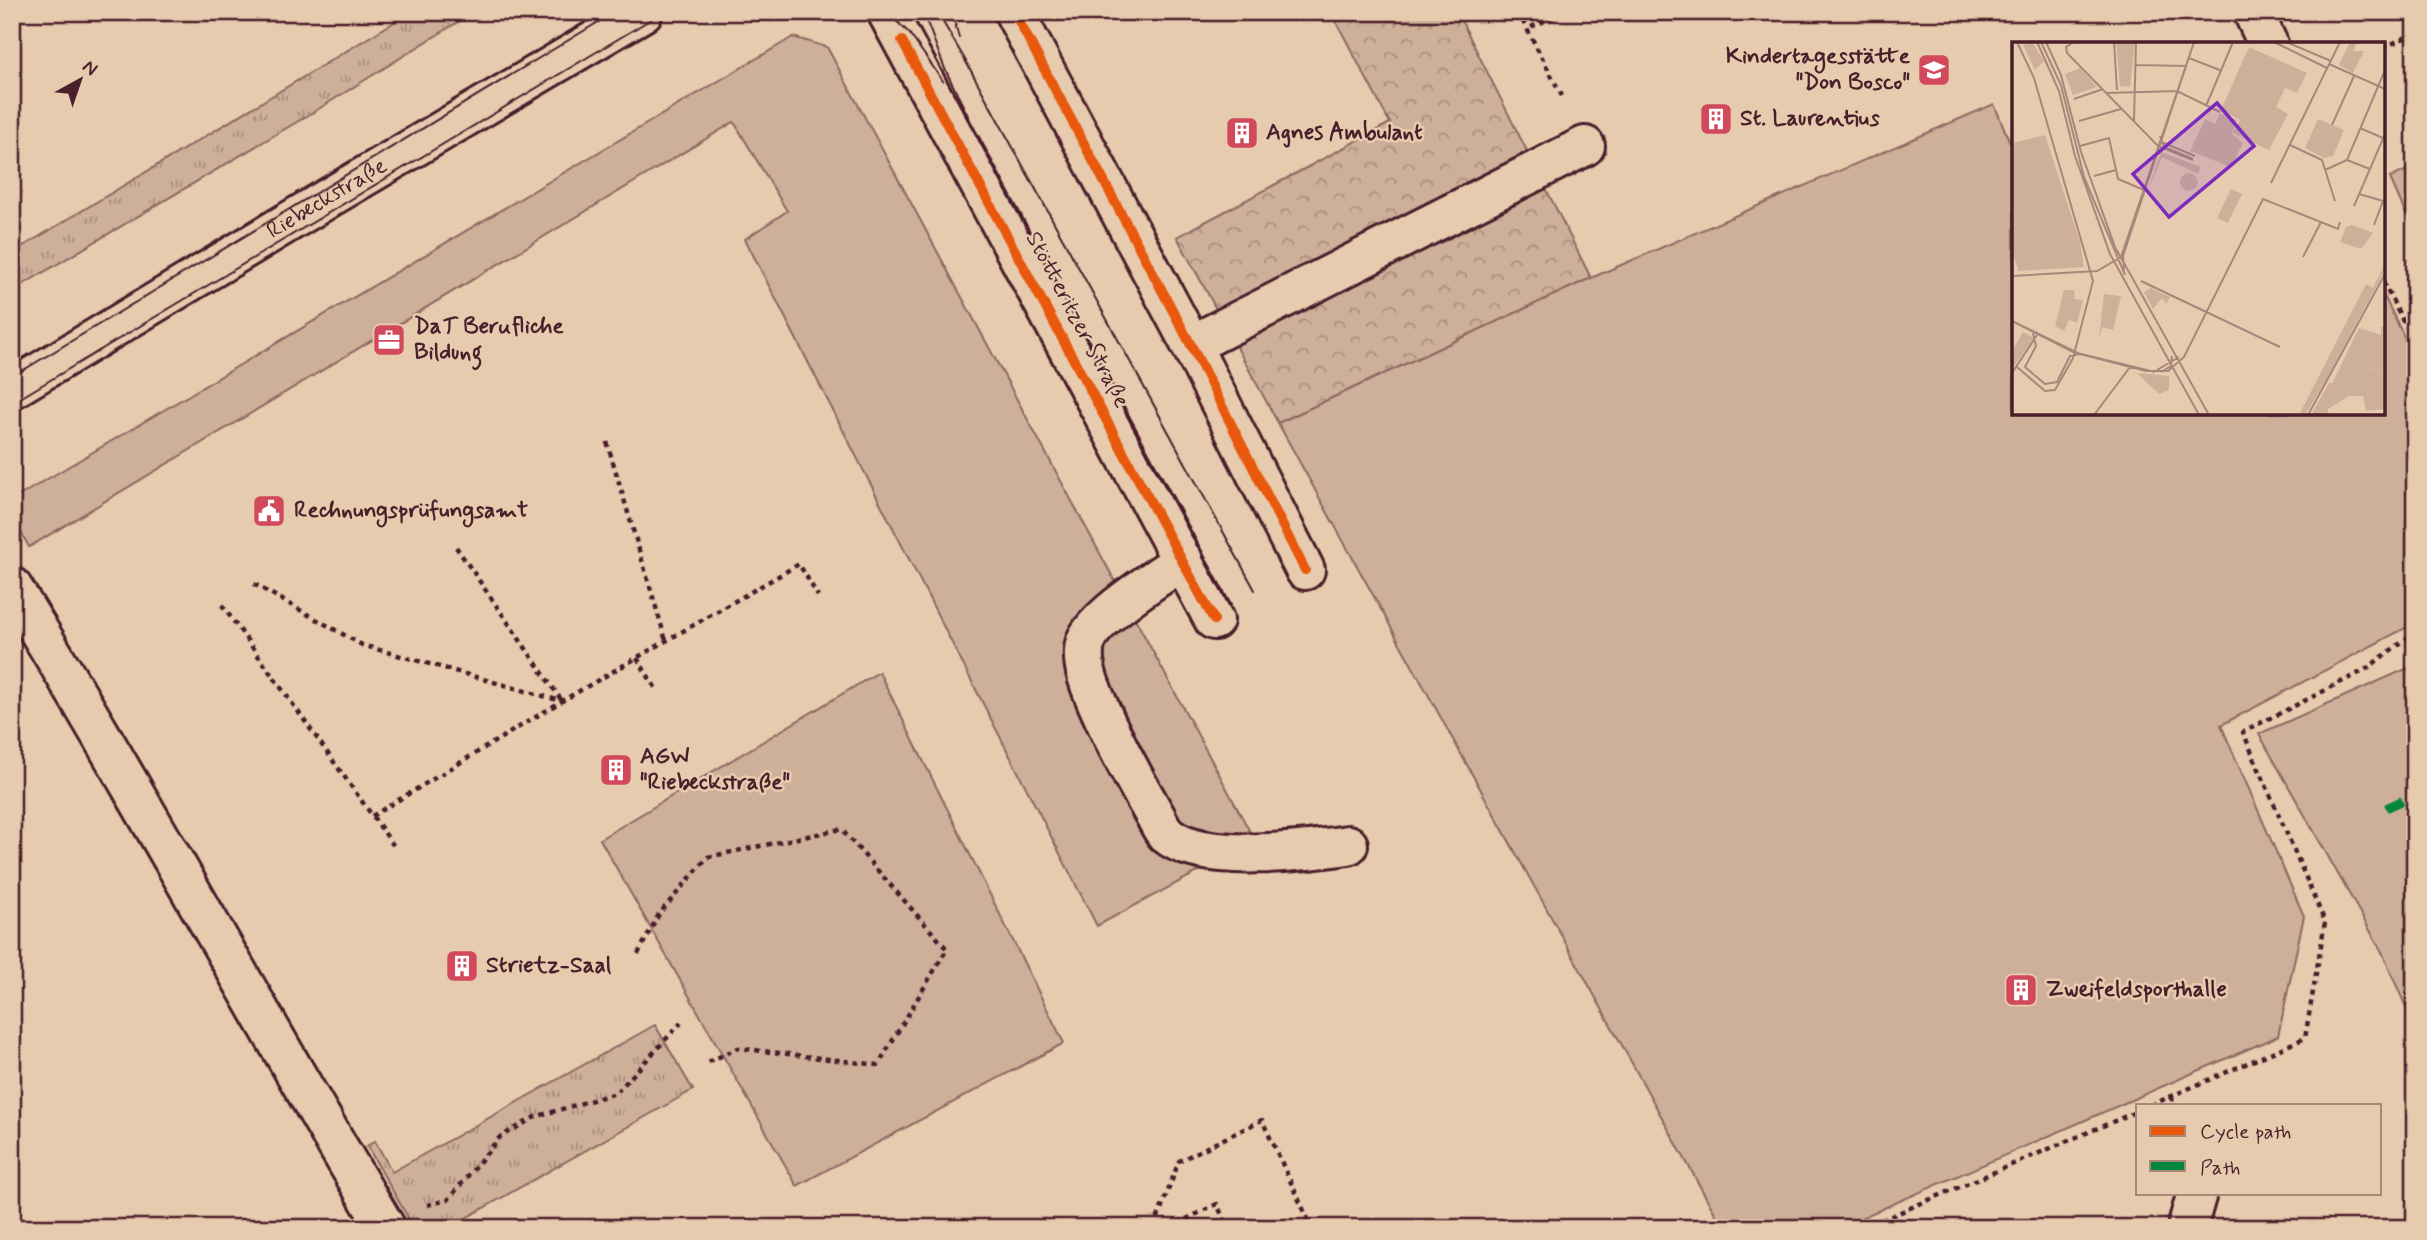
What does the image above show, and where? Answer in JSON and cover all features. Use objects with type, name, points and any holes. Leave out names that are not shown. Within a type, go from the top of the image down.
[{"type":"street","name":"Riebeckstraße","points":[[12,389],[643,12]]},
{"type":"street","name":"Stötteritzer Straße","points":[[887,12],[1214,620]]},
{"type":"street","points":[[1014,12],[1191,345],[1305,570]]},
{"type":"street","points":[[2253,12],[2267,42]]},
{"type":"street","points":[[1191,345],[1585,146]]},
{"type":"street","points":[[1183,560],[1109,612],[1086,640],[1083,663],[1098,705],[1126,764],[1166,834],[1195,849],[1217,852],[1300,852],[1348,845]]},
{"type":"street","points":[[12,587],[79,695],[386,1228]]},
{"type":"street","points":[[2187,1228],[2197,1194]]},
{"type":"path","points":[[1518,12],[1562,96]]},
{"type":"path","points":[[1527,29],[1564,12]]},
{"type":"path","points":[[2385,47],[2415,33]]},
{"type":"path","points":[[2385,286],[2415,345]]},
{"type":"path","points":[[607,442],[666,640]]},
{"type":"path","points":[[456,547],[562,701]]},
{"type":"path","points":[[372,816],[562,701],[800,564],[818,596]]},
{"type":"path","points":[[254,584],[362,645],[562,701]]},
{"type":"path","points":[[222,605],[396,849]]},
{"type":"path","points":[[2154,1104],[2305,1038],[2325,922],[2243,732],[2365,670],[2415,632]]},
{"type":"path","points":[[637,658],[658,692]]},
{"type":"path","points":[[638,954],[659,914],[708,856],[841,829],[947,949],[878,1065],[738,1048],[706,1063]]},
{"type":"path","points":[[422,1206],[448,1200],[500,1137],[534,1117],[616,1093],[681,1023]]},
{"type":"path","points":[[2171,1097],[2174,1104]]},
{"type":"path","points":[[1863,1228],[2136,1112]]},
{"type":"path","points":[[1154,1228],[1179,1161],[1262,1120],[1312,1228]]},
{"type":"path","points":[[1168,1228],[1217,1204],[1228,1228]]},
{"type":"path","points":[[1109,1228],[1116,1224],[1127,1228]]},
{"type":"green space","points":[[411,12],[474,12],[312,113],[12,291],[12,253]]},
{"type":"green space","points":[[1331,12],[1457,12],[1591,278],[1278,423],[1177,237],[1390,123]]},
{"type":"green space","points":[[793,37],[827,47],[1255,841],[1097,926],[745,239],[787,211],[734,122],[29,547],[12,516],[12,500]]},
{"type":"green space","points":[[1994,104],[2012,147],[2012,415],[2385,415],[2385,298],[2415,359],[2415,623],[2221,725],[2304,916],[2278,1036],[1838,1228],[1723,1228],[1278,423],[1591,278]]},
{"type":"green space","points":[[2415,166],[2415,235],[2390,178]]},
{"type":"green space","points":[[2415,665],[2415,1028],[2382,952],[2259,734]]},
{"type":"green space","points":[[879,672],[1064,1043],[797,1186],[600,839]]},
{"type":"green space","points":[[655,1025],[693,1090],[448,1228],[414,1228],[367,1146],[375,1141],[392,1172]]},
{"type":"tram line","points":[[12,377],[615,12]]},
{"type":"tram line","points":[[12,403],[663,12]]},
{"type":"tram line","points":[[887,12],[909,33],[943,81]]},
{"type":"tram line","points":[[923,12],[945,69],[971,122],[1231,605]]},
{"type":"tram line","points":[[937,12],[1255,590]]},
{"type":"tram line","points":[[952,12],[959,38]]},
{"type":"marked path","points":[[2386,808],[2415,795]]},
{"type":"cycle path","points":[[1014,12],[1191,345],[1305,570]]},
{"type":"cycle path","points":[[902,41],[1214,620]]},
{"type":"place","name":"Kindertagesstätte \"Don Bosco\"","points":[[1934,70]]},
{"type":"place","name":"St. Laurentius","points":[[1716,119]]},
{"type":"place","name":"Agnes Ambulant","points":[[1242,133]]},
{"type":"place","name":"DaT Berufliche Bildung","points":[[389,340]]},
{"type":"place","name":"Rechnungsprüfungsamt","points":[[269,511]]},
{"type":"place","name":"AGW \"Riebeckstraße\"","points":[[616,770]]},
{"type":"place","name":"Strietz-Saal","points":[[462,966]]},
{"type":"place","name":"Zweifeldsporthalle","points":[[2021,990]]}]
